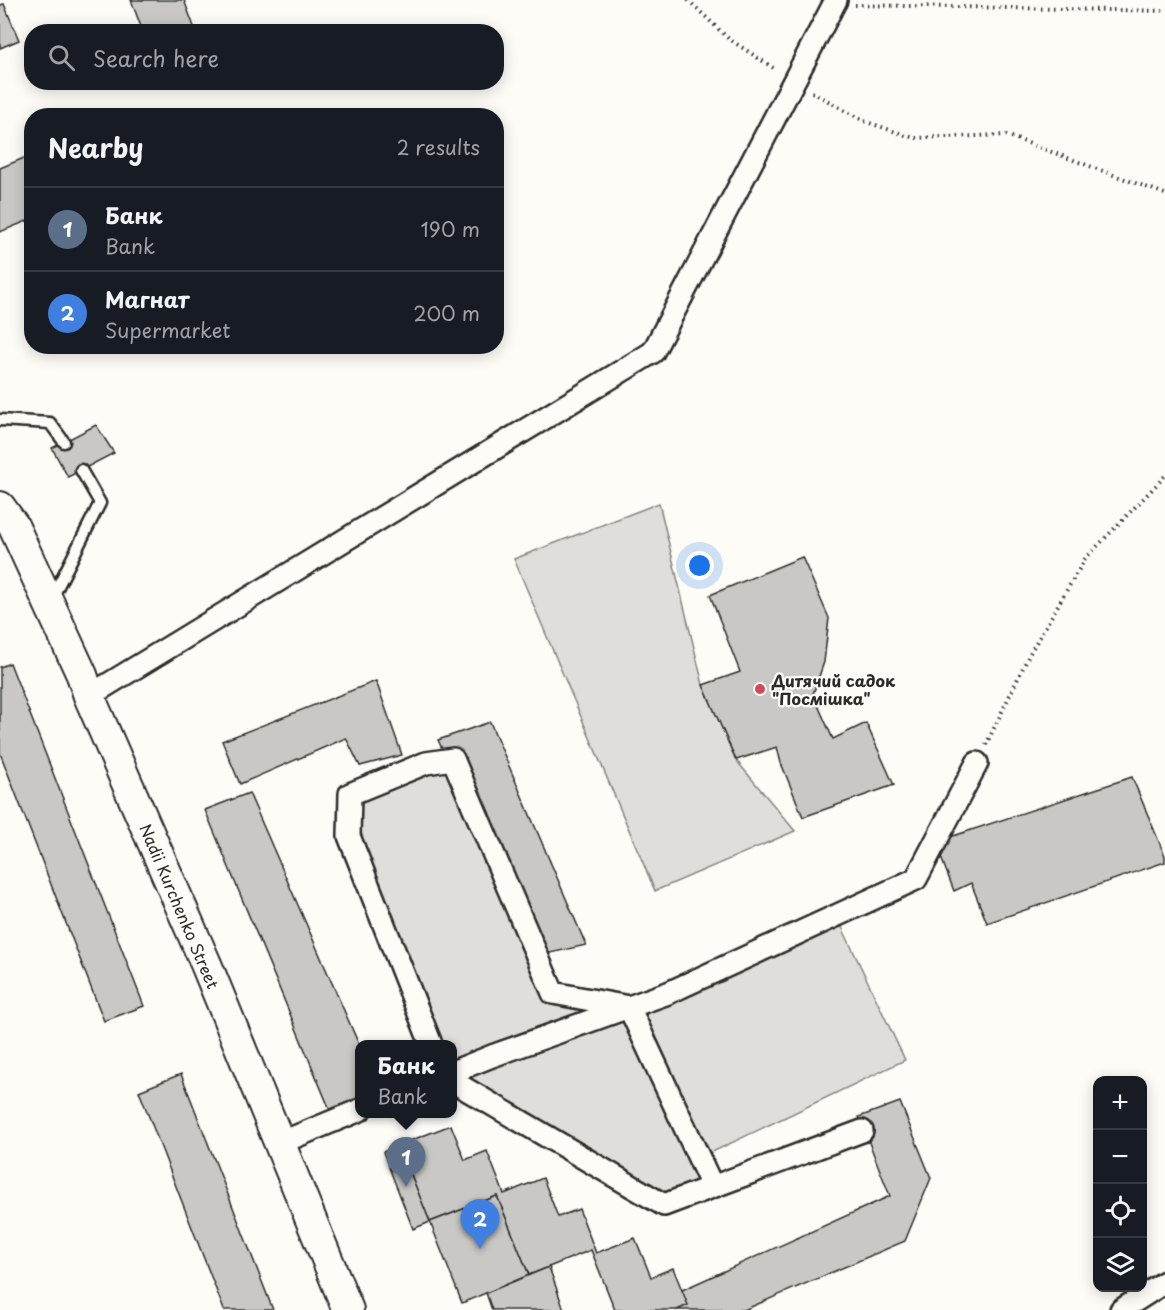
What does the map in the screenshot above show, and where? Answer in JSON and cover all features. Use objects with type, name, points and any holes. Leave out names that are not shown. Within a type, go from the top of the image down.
[{"type":"street","points":[[89,696],[653,352],[835,2]]},
{"type":"street","name":"Nadii Kurchenko Street","points":[[0,507],[13,525],[82,675],[89,696],[206,964],[348,1310]]},
{"type":"street","points":[[429,1040],[349,836],[350,794],[426,763],[453,759],[553,993],[629,1007]]},
{"type":"street","points":[[457,1070],[668,993],[916,879],[977,763]]},
{"type":"street","points":[[629,1007],[712,1186]]},
{"type":"street","points":[[457,1083],[664,1205],[862,1131]]},
{"type":"street","points":[[280,1143],[355,1112]]},
{"type":"street","points":[[1121,1310],[1165,1282]]},
{"type":"lane","points":[[0,420],[50,423],[64,442]]},
{"type":"lane","points":[[50,604],[100,503],[81,470]]},
{"type":"path","points":[[688,0],[729,39],[793,82],[864,121],[914,138],[1006,135],[1165,194]]},
{"type":"path","points":[[835,2],[1165,11]]},
{"type":"path","points":[[977,763],[1030,653],[1085,559],[1165,476]]},
{"type":"shaded area","points":[[659,503],[703,685],[736,760],[795,831],[655,891],[514,559]]},
{"type":"shaded area","points":[[453,759],[553,993],[629,1007],[712,1186],[664,1205],[457,1083],[457,1040],[429,1040],[349,836],[359,790]]},
{"type":"shaded area","points":[[840,923],[905,1060],[704,1156],[640,1015]]},
{"type":"building","points":[[131,0],[184,0],[193,24],[140,24]]},
{"type":"building","points":[[4,4],[19,40],[0,48],[0,5]]},
{"type":"building","points":[[24,158],[24,222],[0,232],[0,168]]},
{"type":"building","points":[[96,425],[114,453],[68,477],[52,448]]},
{"type":"building","name":"Дитячий садок \"Посмішка\"","points":[[802,557],[829,618],[824,662],[813,694],[833,739],[866,723],[894,785],[803,817],[781,763],[777,747],[736,760],[703,685],[740,672],[710,595]]},
{"type":"building","points":[[10,663],[144,1006],[104,1021],[0,753],[0,667]]},
{"type":"building","points":[[376,681],[402,755],[360,766],[346,738],[240,784],[222,741]]},
{"type":"building","points":[[490,722],[586,945],[537,956],[438,740]]},
{"type":"building","points":[[1132,777],[1165,856],[1165,862],[987,923],[971,883],[954,891],[935,842]]},
{"type":"building","points":[[249,793],[357,1040],[355,1040],[355,1102],[330,1110],[205,810]]},
{"type":"building","points":[[181,1074],[273,1310],[224,1310],[139,1091]]},
{"type":"building","points":[[900,1102],[931,1178],[905,1241],[744,1310],[676,1310],[671,1295],[890,1196],[859,1117]]},
{"type":"building","points":[[451,1125],[465,1160],[487,1151],[504,1194],[543,1178],[558,1217],[579,1209],[596,1253],[635,1238],[651,1277],[673,1268],[688,1305],[677,1310],[615,1310],[591,1250],[529,1275],[497,1196],[430,1222],[399,1145]]},
{"type":"building","points":[[399,1145],[430,1222],[413,1229],[383,1152]]},
{"type":"building","points":[[497,1196],[529,1275],[462,1303],[430,1222]]},
{"type":"building","points":[[549,1267],[564,1310],[492,1310],[486,1293]]},
{"type":"place","name":"Дитячий садок \"Посмішка\"","points":[[760,689]]},
{"type":"place","name":"Банк","points":[[406,1187]]},
{"type":"place","name":"Магнат","points":[[480,1249]]}]
